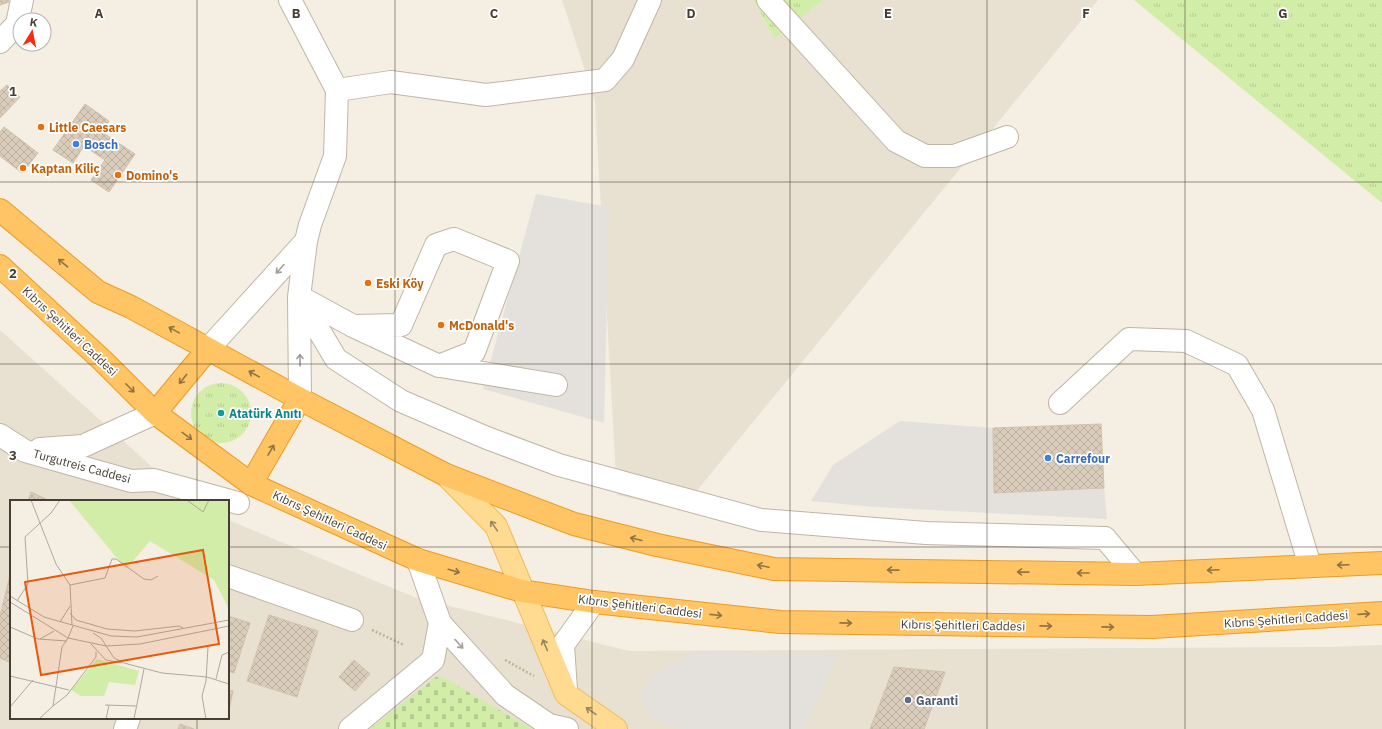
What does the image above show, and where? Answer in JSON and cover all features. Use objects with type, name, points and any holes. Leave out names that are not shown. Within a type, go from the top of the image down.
[{"type":"highway","points":[[0,210],[98,292],[131,307],[300,400],[446,475],[574,524],[657,545],[774,569],[1136,574],[1382,563]]},
{"type":"highway","name":"Kıbrıs Şehitleri Caddesi","points":[[0,266],[103,361],[155,413],[251,484],[418,560],[522,591],[594,602],[780,622],[1152,627],[1382,612]]},
{"type":"highway","points":[[155,413],[208,349]]},
{"type":"highway","points":[[251,484],[300,400]]},
{"type":"main road","points":[[446,475],[496,526],[566,694],[616,729]]},
{"type":"street","points":[[0,42],[17,24],[22,0]]},
{"type":"street","points":[[290,0],[338,90],[335,156],[310,225],[306,241],[299,297],[300,400]]},
{"type":"street","points":[[338,90],[391,82],[486,95],[605,80],[623,60],[650,0]]},
{"type":"street","points":[[768,0],[896,141],[924,156],[954,156],[1007,137]]},
{"type":"street","points":[[353,326],[401,326],[436,245],[454,239],[508,261],[474,352],[439,366]]},
{"type":"street","points":[[208,349],[306,241]]},
{"type":"street","points":[[299,297],[353,326],[439,366],[556,384]]},
{"type":"street","points":[[299,297],[336,359],[401,401],[487,438],[559,465],[761,520],[926,533],[1105,538],[1136,574]]},
{"type":"street","points":[[1060,403],[1129,338],[1186,341],[1237,365],[1263,410],[1310,566]]},
{"type":"street","points":[[25,451],[83,446],[155,413]]},
{"type":"street","name":"Turgutreis Caddesi","points":[[0,435],[25,451],[131,481],[154,480],[213,500]]},
{"type":"street","points":[[233,507],[251,484]]},
{"type":"street","points":[[418,560],[440,623],[505,695],[550,725],[567,729]]},
{"type":"street","points":[[229,576],[352,620]]},
{"type":"street","points":[[566,694],[563,645],[594,602]]},
{"type":"street","points":[[350,729],[433,660],[440,623]]},
{"type":"street","points":[[125,729],[129,719]]},
{"type":"path","points":[[352,620],[404,645]]},
{"type":"shaded area","points":[[562,0],[753,0],[775,39],[823,0],[1098,0],[681,510],[617,495],[595,101]]},
{"type":"shaded area","points":[[536,194],[609,207],[604,423],[483,389]]},
{"type":"shaded area","points":[[0,330],[189,500],[10,500],[10,719],[229,719],[229,520],[414,597],[629,651],[1332,647],[1382,645],[1382,729],[0,729]]},
{"type":"shaded area","points":[[900,421],[993,428],[994,493],[1104,488],[1107,519],[874,507],[811,501],[833,465]]},
{"type":"shaded area","points":[[694,652],[838,654],[804,729],[678,729],[651,717],[640,696],[653,677]]},
{"type":"green space","points":[[753,0],[823,0],[775,39]]},
{"type":"green space","points":[[1134,0],[1382,0],[1382,203]]},
{"type":"green space","points":[[215,383],[227,383],[243,391],[249,401],[251,413],[249,425],[243,435],[227,443],[215,443],[199,435],[191,419],[191,407],[199,391]]},
{"type":"green space","points":[[441,676],[532,729],[370,729],[436,677]]},
{"type":"building","points":[[0,0],[8,0],[9,2],[0,5]]},
{"type":"building","points":[[7,85],[20,97],[0,118],[0,91]]},
{"type":"building","points":[[85,104],[109,121],[102,132],[135,154],[109,192],[91,180],[105,160],[84,146],[73,163],[53,150]]},
{"type":"building","points":[[4,127],[38,153],[22,173],[0,156],[0,132]]},
{"type":"building","name":"Carrefour","points":[[1101,424],[1104,488],[994,493],[993,428]]},
{"type":"building","points":[[31,492],[48,500],[28,500]]},
{"type":"building","points":[[10,575],[10,663],[0,658],[0,616]]},
{"type":"building","points":[[269,615],[318,631],[297,697],[247,681]]},
{"type":"building","points":[[229,616],[250,623],[234,673],[229,671]]},
{"type":"building","points":[[354,660],[370,674],[355,691],[339,677]]},
{"type":"building","name":"Garanti","points":[[894,667],[945,672],[924,729],[870,729]]},
{"type":"building","points":[[229,690],[233,691],[229,710]]},
{"type":"building","points":[[180,724],[194,729],[178,729]]},
{"type":"place","name":"Little Caesars","points":[[41,127]]},
{"type":"place","name":"Bosch","points":[[76,144]]},
{"type":"place","name":"Kaptan Kiliç","points":[[23,168]]},
{"type":"place","name":"Domino's","points":[[118,175]]},
{"type":"place","name":"Eski Köy","points":[[368,283]]},
{"type":"place","name":"McDonald's","points":[[441,325]]},
{"type":"place","name":"Atatürk Anıtı","points":[[221,413]]},
{"type":"place","name":"Carrefour","points":[[1048,458]]},
{"type":"place","name":"Garanti","points":[[908,700]]}]
